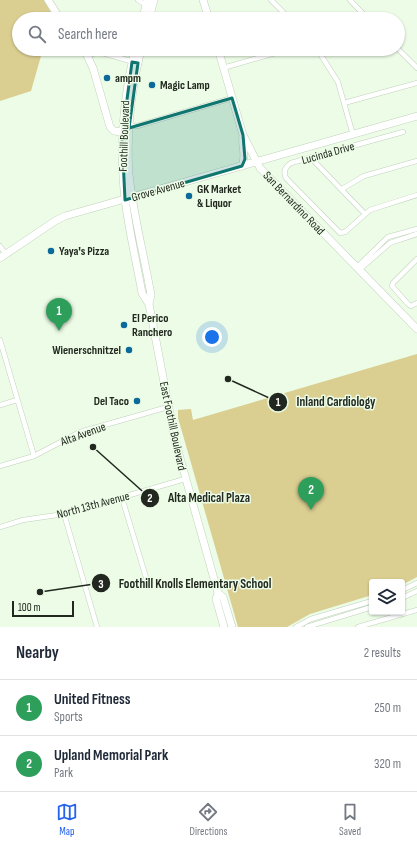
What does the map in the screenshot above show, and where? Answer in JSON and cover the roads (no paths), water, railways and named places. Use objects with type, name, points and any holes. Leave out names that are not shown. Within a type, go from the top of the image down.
[{"type":"main road","points":[[48,0],[56,12]]},
{"type":"main road","points":[[151,12],[154,0]]},
{"type":"main road","points":[[203,0],[207,12]]},
{"type":"main road","points":[[87,56],[110,126],[114,131],[122,132]]},
{"type":"main road","name":"Foothill Boulevard","points":[[133,197],[130,174],[129,126],[135,56]]},
{"type":"main road","name":"Foothill Boulevard","points":[[125,200],[122,132],[126,93],[138,56]]},
{"type":"main road","name":"San Bernardino Road","points":[[220,56],[243,135],[256,162],[417,329]]},
{"type":"main road","name":"Grove Avenue","points":[[3,257],[55,221],[133,197],[417,116]]},
{"type":"main road","points":[[242,166],[245,158],[241,143],[243,135]]},
{"type":"main road","name":"East Foothill Boulevard","points":[[133,197],[152,294],[149,304]]},
{"type":"main road","name":"East Foothill Boulevard","points":[[125,200],[142,293],[149,304],[168,407],[185,479],[218,592],[223,597],[232,627]]},
{"type":"main road","name":"East Foothill Boulevard","points":[[218,592],[216,599],[224,627]]},
{"type":"street","points":[[138,0],[146,3]]},
{"type":"street","points":[[271,0],[283,12]]},
{"type":"street","points":[[350,0],[361,12]]},
{"type":"street","points":[[113,56],[135,62]]},
{"type":"street","points":[[223,68],[265,56]]},
{"type":"street","points":[[321,56],[338,82],[353,135]]},
{"type":"street","points":[[405,56],[417,68]]},
{"type":"street","points":[[344,103],[417,82]]},
{"type":"street","points":[[129,126],[137,126],[232,98]]},
{"type":"street","name":"Lucinda Drive","points":[[403,132],[291,163],[285,170],[284,174],[286,178],[340,234],[376,207],[417,195]]},
{"type":"street","points":[[311,158],[365,214]]},
{"type":"street","points":[[342,189],[364,176],[417,161]]},
{"type":"street","points":[[358,269],[388,238],[417,229]]},
{"type":"street","points":[[358,269],[390,243],[417,234]]},
{"type":"street","points":[[0,246],[3,257]]},
{"type":"street","points":[[417,259],[393,282],[392,286],[410,306],[417,303]]},
{"type":"street","points":[[0,340],[34,456]]},
{"type":"street","points":[[0,404],[18,400]]},
{"type":"street","name":"Alta Avenue","points":[[0,466],[34,456],[80,432],[168,407]]},
{"type":"street","name":"North 13th Avenue","points":[[0,527],[23,520],[64,514],[185,479]]},
{"type":"street","points":[[122,498],[148,584]]},
{"type":"street","points":[[64,514],[97,627]]},
{"type":"street","points":[[405,589],[417,583]]},
{"type":"street","points":[[405,597],[417,591]]},
{"type":"street","points":[[296,627],[303,622],[369,602]]},
{"type":"street","points":[[303,622],[307,627],[369,609]]},
{"type":"street","points":[[358,627],[417,610]]},
{"type":"place","name":"ampm","points":[[107,78]]},
{"type":"place","name":"Magic Lamp","points":[[152,85]]},
{"type":"place","name":"GK Market & Liquor","points":[[189,196]]},
{"type":"place","name":"Yaya's Pizza","points":[[51,251]]},
{"type":"place","name":"El Perico Ranchero","points":[[124,325]]},
{"type":"place","name":"United Fitness","points":[[59,331]]},
{"type":"place","name":"Wienerschnitzel","points":[[129,350]]},
{"type":"place","name":"Inland Cardiology","points":[[228,379]]},
{"type":"place","name":"Del Taco","points":[[137,401]]},
{"type":"place","name":"Alta Medical Plaza","points":[[93,447]]},
{"type":"place","name":"Upland Memorial Park","points":[[311,510]]},
{"type":"place","name":"Foothill Knolls Elementary School","points":[[40,592]]}]
